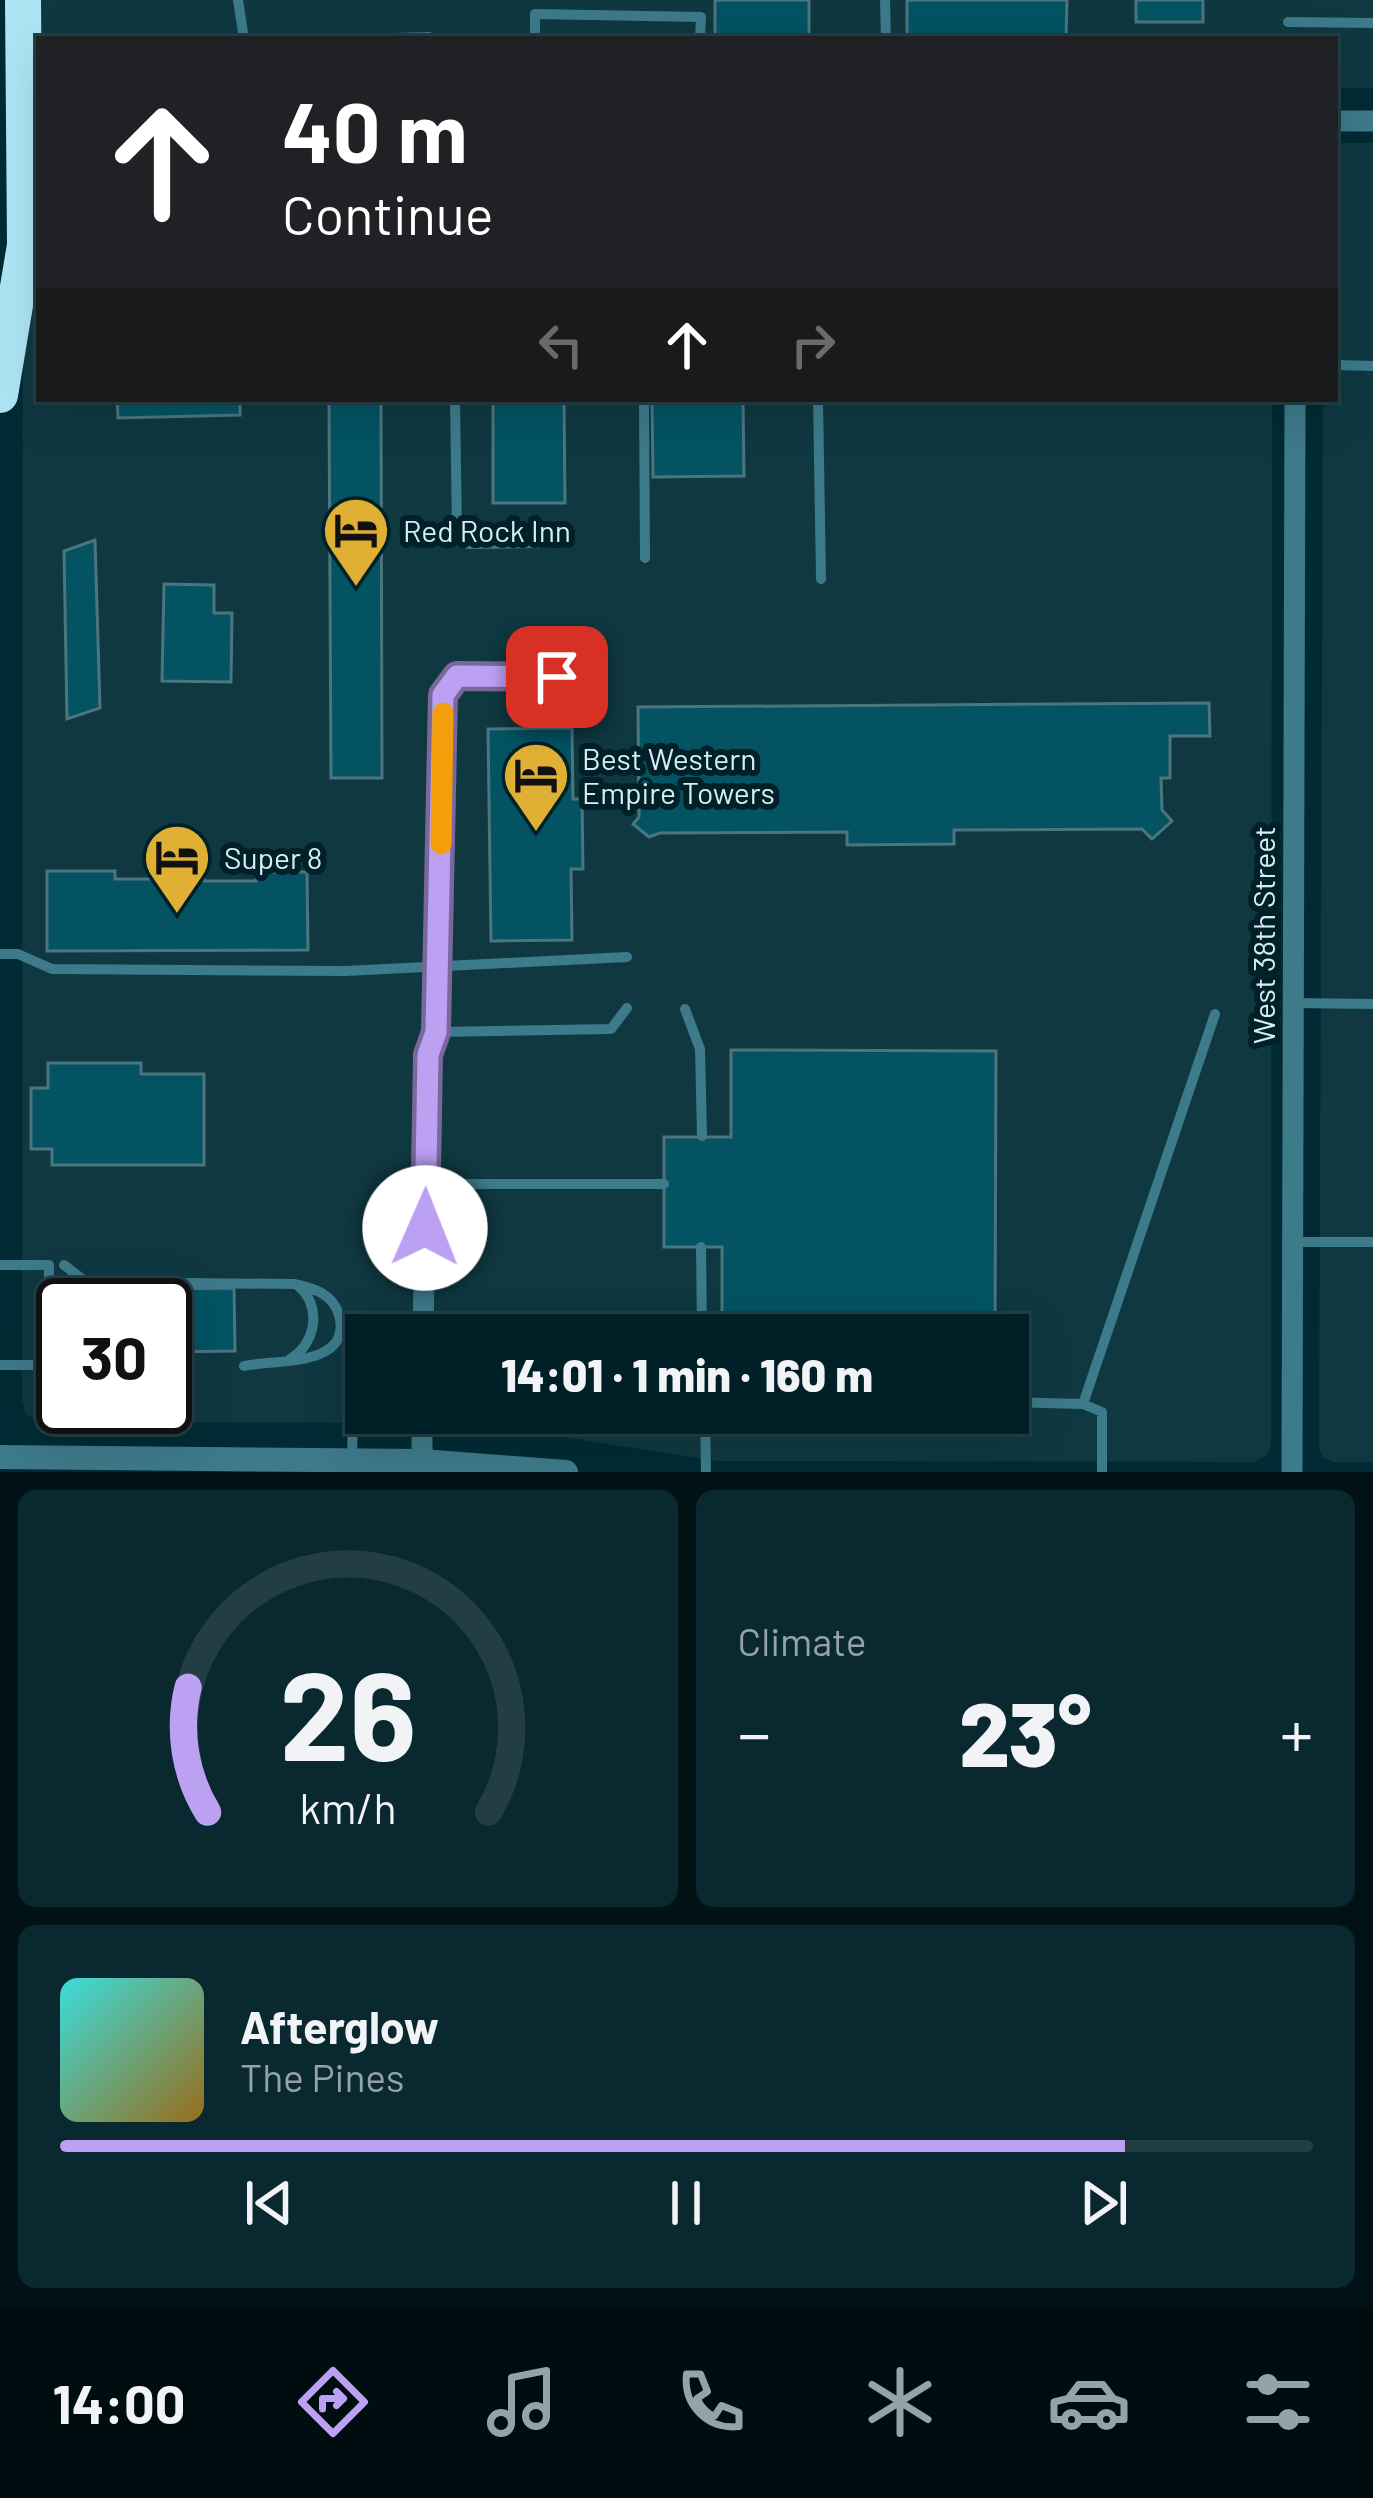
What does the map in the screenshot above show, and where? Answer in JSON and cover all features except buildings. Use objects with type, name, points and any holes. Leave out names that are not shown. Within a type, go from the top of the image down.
[{"type":"highway","points":[[0,395],[25,244],[23,0]]},
{"type":"street","points":[[1338,121],[1373,121]]},
{"type":"street","name":"West 38th Street","points":[[1292,1472],[1295,402]]},
{"type":"street","points":[[424,1314],[428,1055]]},
{"type":"street","points":[[422,1434],[422,1461]]},
{"type":"street","points":[[0,1457],[145,1465],[286,1465],[352,1459],[566,1472]]},
{"type":"lane","points":[[238,0],[244,36]]},
{"type":"lane","points":[[885,0],[886,36]]},
{"type":"lane","points":[[535,36],[536,14],[700,17],[700,36]]},
{"type":"lane","points":[[1288,22],[1373,23]]},
{"type":"lane","points":[[1338,365],[1373,366]]},
{"type":"lane","points":[[455,402],[457,533],[468,544],[542,543]]},
{"type":"lane","points":[[644,402],[645,558]]},
{"type":"lane","points":[[818,402],[821,579]]},
{"type":"lane","points":[[428,1055],[436,1032],[439,968],[443,695],[457,676],[557,677]]},
{"type":"lane","points":[[0,954],[18,954],[52,969],[345,971],[627,957]]},
{"type":"lane","points":[[1293,1003],[1373,1004]]},
{"type":"lane","points":[[436,1032],[611,1030],[627,1008]]},
{"type":"lane","points":[[685,1009],[700,1049],[701,1136]]},
{"type":"lane","points":[[1083,1404],[1215,1013]]},
{"type":"lane","points":[[426,1184],[664,1184]]},
{"type":"lane","points":[[1293,1242],[1373,1242]]},
{"type":"lane","points":[[700,1247],[702,1314]]},
{"type":"lane","points":[[0,1265],[49,1265],[48,1365],[0,1365]]},
{"type":"lane","points":[[64,1265],[86,1282],[294,1284],[326,1294],[337,1309],[340,1324],[331,1349],[320,1356],[244,1366]]},
{"type":"lane","points":[[286,1360],[305,1348],[312,1325],[310,1301],[294,1284]]},
{"type":"lane","points":[[1029,1403],[1083,1404],[1102,1412],[1102,1472]]},
{"type":"lane","points":[[352,1459],[353,1434]]},
{"type":"lane","points":[[705,1434],[706,1472]]},
{"type":"shaded area","points":[[21,0],[1373,0],[1373,88],[1338,88],[1338,36],[38,36]]},
{"type":"shaded area","points":[[1338,143],[1373,143],[1373,1462],[1333,1462],[1319,1448],[1323,402],[1338,402]]},
{"type":"shaded area","points":[[36,149],[36,402],[1272,402],[1271,1445],[1266,1455],[1255,1462],[718,1461],[542,1434],[1029,1434],[1029,1314],[345,1314],[345,1423],[192,1422],[192,1278],[36,1278],[36,1419],[26,1415],[22,1400],[23,164]]},
{"type":"slow traffic","points":[[441,844],[443,713]]},
{"type":"place","name":"Red Rock Inn","points":[[356,589]]},
{"type":"place","name":"Best Western Empire Towers","points":[[536,834]]},
{"type":"place","name":"Super 8","points":[[177,916]]},
{"type":"route","points":[[425,1228],[428,1055],[436,1032],[439,968],[443,695],[457,676],[557,677]]}]
